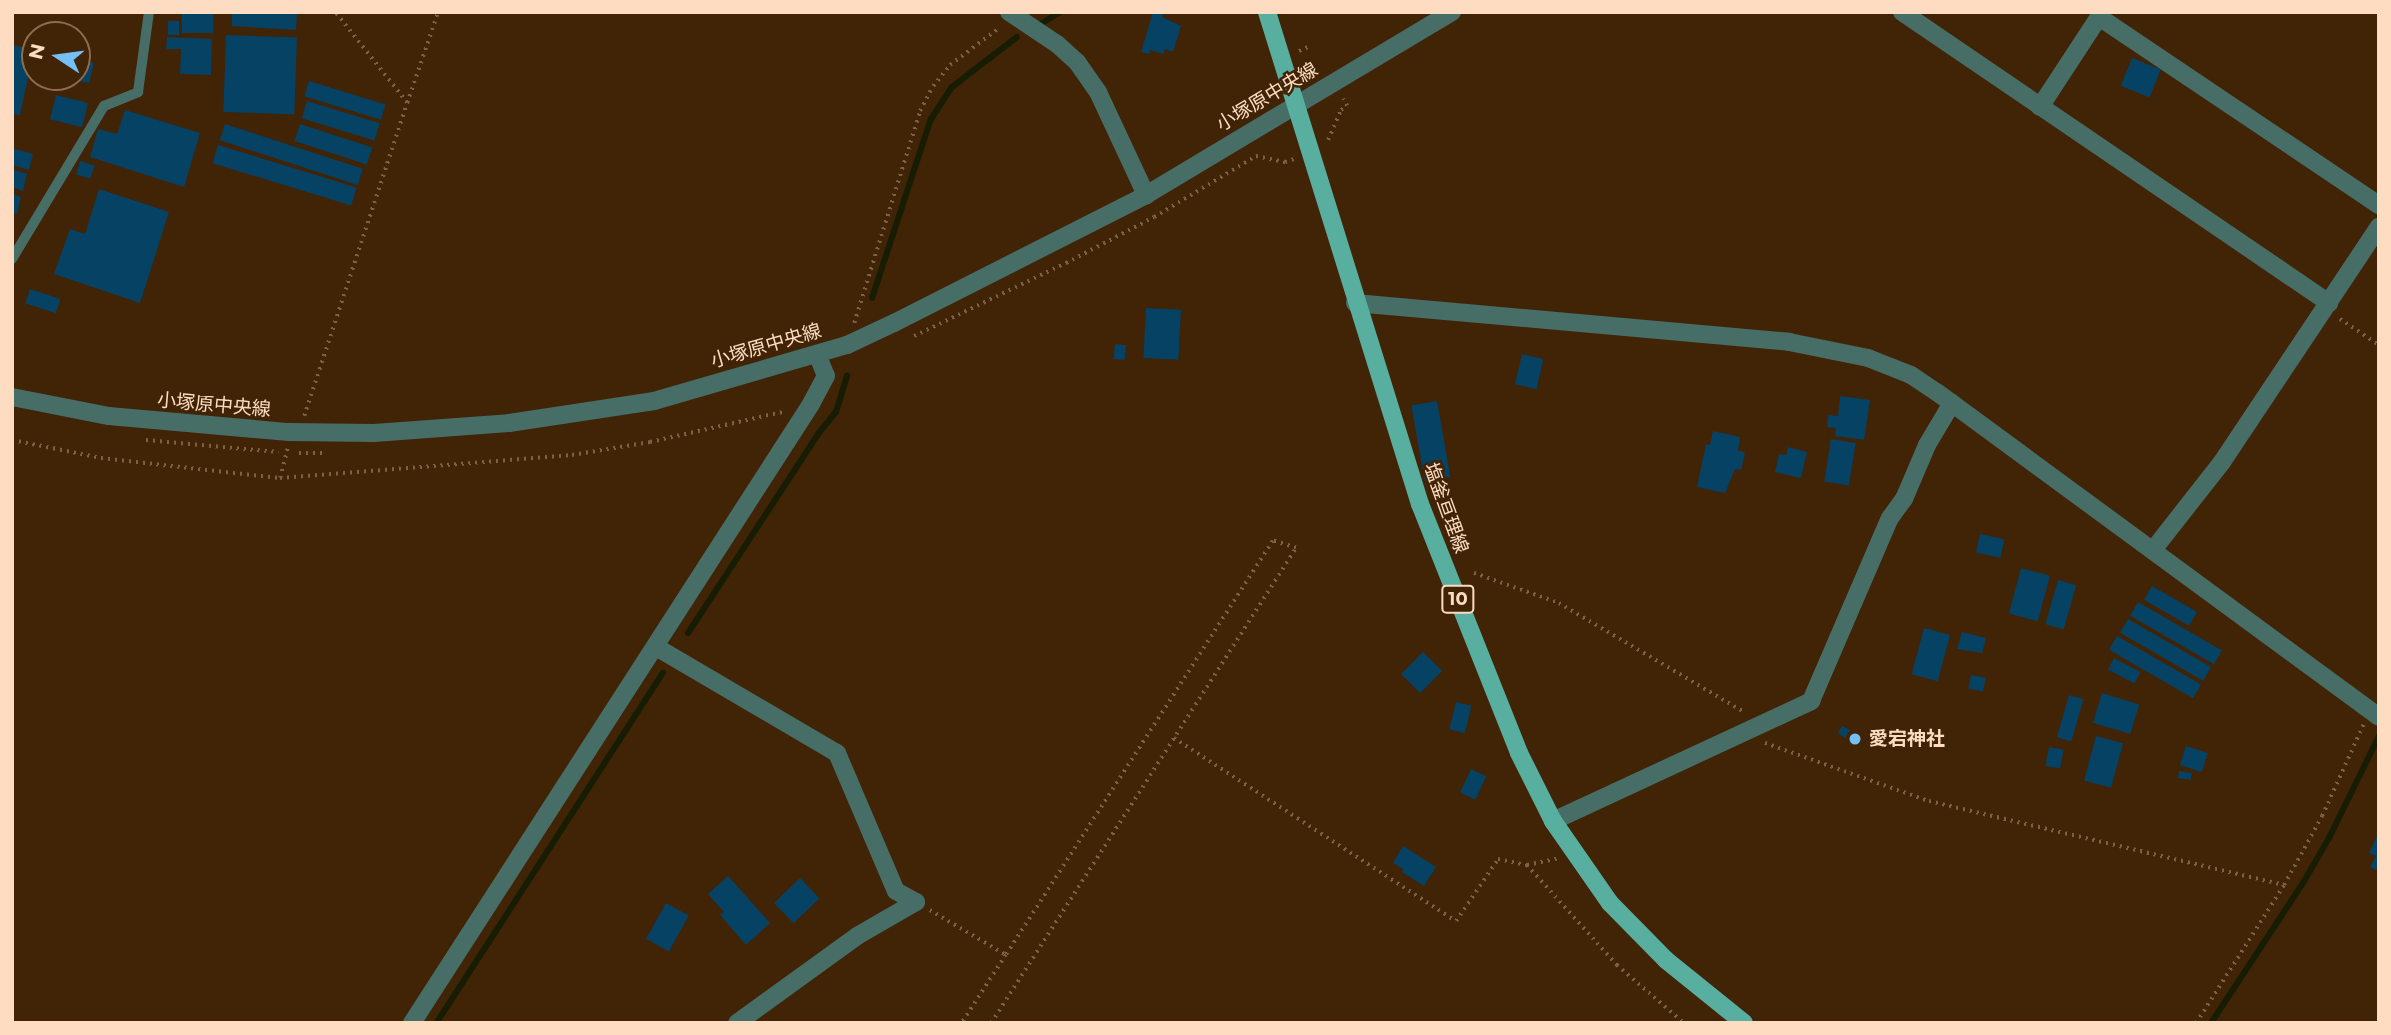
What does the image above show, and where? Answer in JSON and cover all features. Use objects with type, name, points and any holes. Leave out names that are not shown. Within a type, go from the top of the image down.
[{"type":"main road","name":"塩釜亘理線","points":[[1267,12],[1355,303],[1420,504],[1519,753],[1553,821],[1610,903],[1666,960],[1744,1023]]},
{"type":"street","name":"小塚原中央線","points":[[12,397],[109,416],[294,432],[374,433],[509,423],[654,401],[847,345],[1146,195],[1452,12]]},
{"type":"street","points":[[1902,12],[2327,306]]},
{"type":"street","points":[[1012,15],[1057,44],[1077,62],[1098,92],[1146,195]]},
{"type":"street","points":[[2040,107],[2099,17],[2379,205]]},
{"type":"street","points":[[2152,550],[2222,462],[2379,228]]},
{"type":"street","points":[[1355,303],[1789,342],[1868,358],[1911,375],[2374,713]]},
{"type":"street","points":[[412,1023],[811,404],[826,376],[817,354]]},
{"type":"street","points":[[1553,821],[1811,701],[1890,518],[1903,499],[1927,445],[1952,403]]},
{"type":"street","points":[[656,647],[837,753],[896,891],[916,902]]},
{"type":"street","points":[[737,1023],[857,936],[916,902]]},
{"type":"lane","points":[[12,259],[104,106],[138,92],[149,12]]},
{"type":"path","points":[[335,12],[407,103]]},
{"type":"path","points":[[280,478],[286,452],[438,12]]},
{"type":"path","points":[[847,345],[920,110],[933,86],[950,65],[1012,15]]},
{"type":"path","points":[[1298,51],[1308,47]]},
{"type":"path","points":[[1330,146],[1327,138],[1341,110],[1347,106],[1343,97]]},
{"type":"path","points":[[1264,146],[1268,156]]},
{"type":"path","points":[[908,338],[1077,258],[1154,217],[1256,156],[1268,156],[1285,162],[1296,158]]},
{"type":"path","points":[[2327,306],[2379,345]]},
{"type":"path","points":[[12,440],[100,458],[280,478],[572,455],[650,442],[811,404]]},
{"type":"path","points":[[137,439],[206,448],[326,453]]},
{"type":"path","points":[[962,1023],[1273,541],[1296,548],[991,1023]]},
{"type":"path","points":[[1474,573],[1559,603],[1697,687],[1764,723]]},
{"type":"path","points":[[2196,1023],[2284,885],[2374,713]]},
{"type":"path","points":[[1740,734],[1929,801],[2284,885]]},
{"type":"path","points":[[1174,738],[1456,921],[1498,859],[1527,865],[1576,853]]},
{"type":"path","points":[[1527,865],[1616,965],[1684,1023]]},
{"type":"path","points":[[916,902],[1006,955]]},
{"type":"building","points":[[182,12],[213,12],[213,33],[182,33]]},
{"type":"building","points":[[232,12],[297,12],[296,30],[232,26]]},
{"type":"building","points":[[1153,12],[1164,12],[1162,17],[1181,26],[1173,52],[1165,49],[1163,54],[1150,50],[1149,54],[1141,52]]},
{"type":"building","points":[[168,21],[179,21],[179,35],[168,35]]},
{"type":"building","points":[[226,35],[297,37],[294,114],[223,112]]},
{"type":"building","points":[[167,37],[212,39],[211,75],[180,74],[181,49],[166,49]]},
{"type":"building","points":[[12,45],[21,47],[21,91],[25,91],[20,115],[12,114]]},
{"type":"building","points":[[2132,58],[2161,70],[2150,97],[2121,86]]},
{"type":"building","points":[[309,81],[386,104],[381,120],[304,96]]},
{"type":"building","points":[[56,95],[88,103],[82,127],[50,119]]},
{"type":"building","points":[[307,101],[380,123],[374,140],[302,118]]},
{"type":"building","points":[[125,110],[200,133],[184,187],[90,157],[98,129],[117,134]]},
{"type":"building","points":[[225,124],[363,169],[358,185],[220,140]]},
{"type":"building","points":[[300,124],[372,147],[367,165],[294,141]]},
{"type":"building","points":[[218,145],[357,187],[351,206],[212,163]]},
{"type":"building","points":[[12,148],[33,154],[29,170],[12,165]]},
{"type":"building","points":[[80,161],[94,165],[91,179],[76,174]]},
{"type":"building","points":[[12,169],[27,174],[23,191],[12,187]]},
{"type":"building","points":[[99,189],[169,212],[140,303],[54,274],[70,229],[85,234]]},
{"type":"building","points":[[12,194],[21,197],[17,214],[12,212]]},
{"type":"building","points":[[30,289],[60,299],[56,313],[25,303]]},
{"type":"building","points":[[1146,308],[1181,310],[1178,360],[1143,358]]},
{"type":"building","points":[[1115,344],[1126,345],[1125,360],[1114,359]]},
{"type":"building","points":[[1522,354],[1543,359],[1536,389],[1515,384]]},
{"type":"building","points":[[1840,396],[1870,400],[1864,440],[1835,436],[1836,428],[1827,427],[1828,415],[1838,416]]},
{"type":"building","points":[[1437,401],[1450,477],[1425,481],[1411,406]]},
{"type":"building","points":[[1713,431],[1740,437],[1738,451],[1745,452],[1741,470],[1735,469],[1725,493],[1697,487],[1706,444],[1710,445]]},
{"type":"building","points":[[1831,439],[1856,443],[1849,485],[1824,481]]},
{"type":"building","points":[[1788,447],[1807,452],[1801,478],[1775,472],[1779,454],[1786,455]]},
{"type":"building","points":[[1980,534],[2004,539],[2001,558],[1976,553]]},
{"type":"building","points":[[2021,568],[2050,576],[2038,621],[2009,613]]},
{"type":"building","points":[[2058,580],[2076,585],[2064,629],[2045,624]]},
{"type":"building","points":[[2152,586],[2197,612],[2189,626],[2144,600]]},
{"type":"building","points":[[2138,602],[2222,650],[2214,664],[2130,616]]},
{"type":"building","points":[[2128,619],[2211,667],[2203,681],[2120,633]]},
{"type":"building","points":[[1924,628],[1950,635],[1938,681],[1912,674]]},
{"type":"building","points":[[1962,632],[1986,638],[1982,653],[1957,649]]},
{"type":"building","points":[[2117,636],[2201,684],[2193,698],[2109,650]]},
{"type":"building","points":[[1423,652],[1442,671],[1420,693],[1401,674]]},
{"type":"building","points":[[2114,658],[2140,672],[2134,684],[2108,669]]},
{"type":"building","points":[[1971,675],[1986,678],[1983,692],[1968,689]]},
{"type":"building","points":[[2102,693],[2139,704],[2130,734],[2093,723]]},
{"type":"building","points":[[2069,695],[2083,699],[2071,741],[2057,737]]},
{"type":"building","points":[[1456,702],[1472,706],[1465,733],[1449,729]]},
{"type":"building","points":[[1842,726],[1852,731],[1847,739],[1838,733]]},
{"type":"building","points":[[1856,730],[1863,735],[1856,746],[1848,741]]},
{"type":"building","points":[[2096,736],[2123,743],[2111,788],[2084,780]]},
{"type":"building","points":[[2186,746],[2208,753],[2202,772],[2180,765]]},
{"type":"building","points":[[2049,747],[2064,750],[2060,769],[2045,766]]},
{"type":"building","points":[[1471,769],[1486,776],[1475,800],[1460,793]]},
{"type":"building","points":[[2179,771],[2192,773],[2191,780],[2178,778]]},
{"type":"building","points":[[2379,832],[2379,871],[2370,867],[2376,856],[2369,853]]},
{"type":"building","points":[[1403,846],[1436,867],[1424,886],[1393,863]]},
{"type":"building","points":[[728,876],[770,923],[746,945],[720,915],[724,912],[708,894]]},
{"type":"building","points":[[800,878],[819,898],[794,923],[774,903]]},
{"type":"building","points":[[666,903],[689,916],[669,951],[646,939]]},
{"type":"waterway","points":[[1042,23],[1060,12]]},
{"type":"waterway","points":[[872,298],[931,119],[952,87],[1017,37]]},
{"type":"waterway","points":[[688,633],[818,434],[836,412],[847,376]]},
{"type":"waterway","points":[[437,1022],[663,673]]},
{"type":"waterway","points":[[2211,1023],[2303,883],[2330,836],[2379,736]]},
{"type":"place","name":"愛宕神社","points":[[1855,739]]}]
